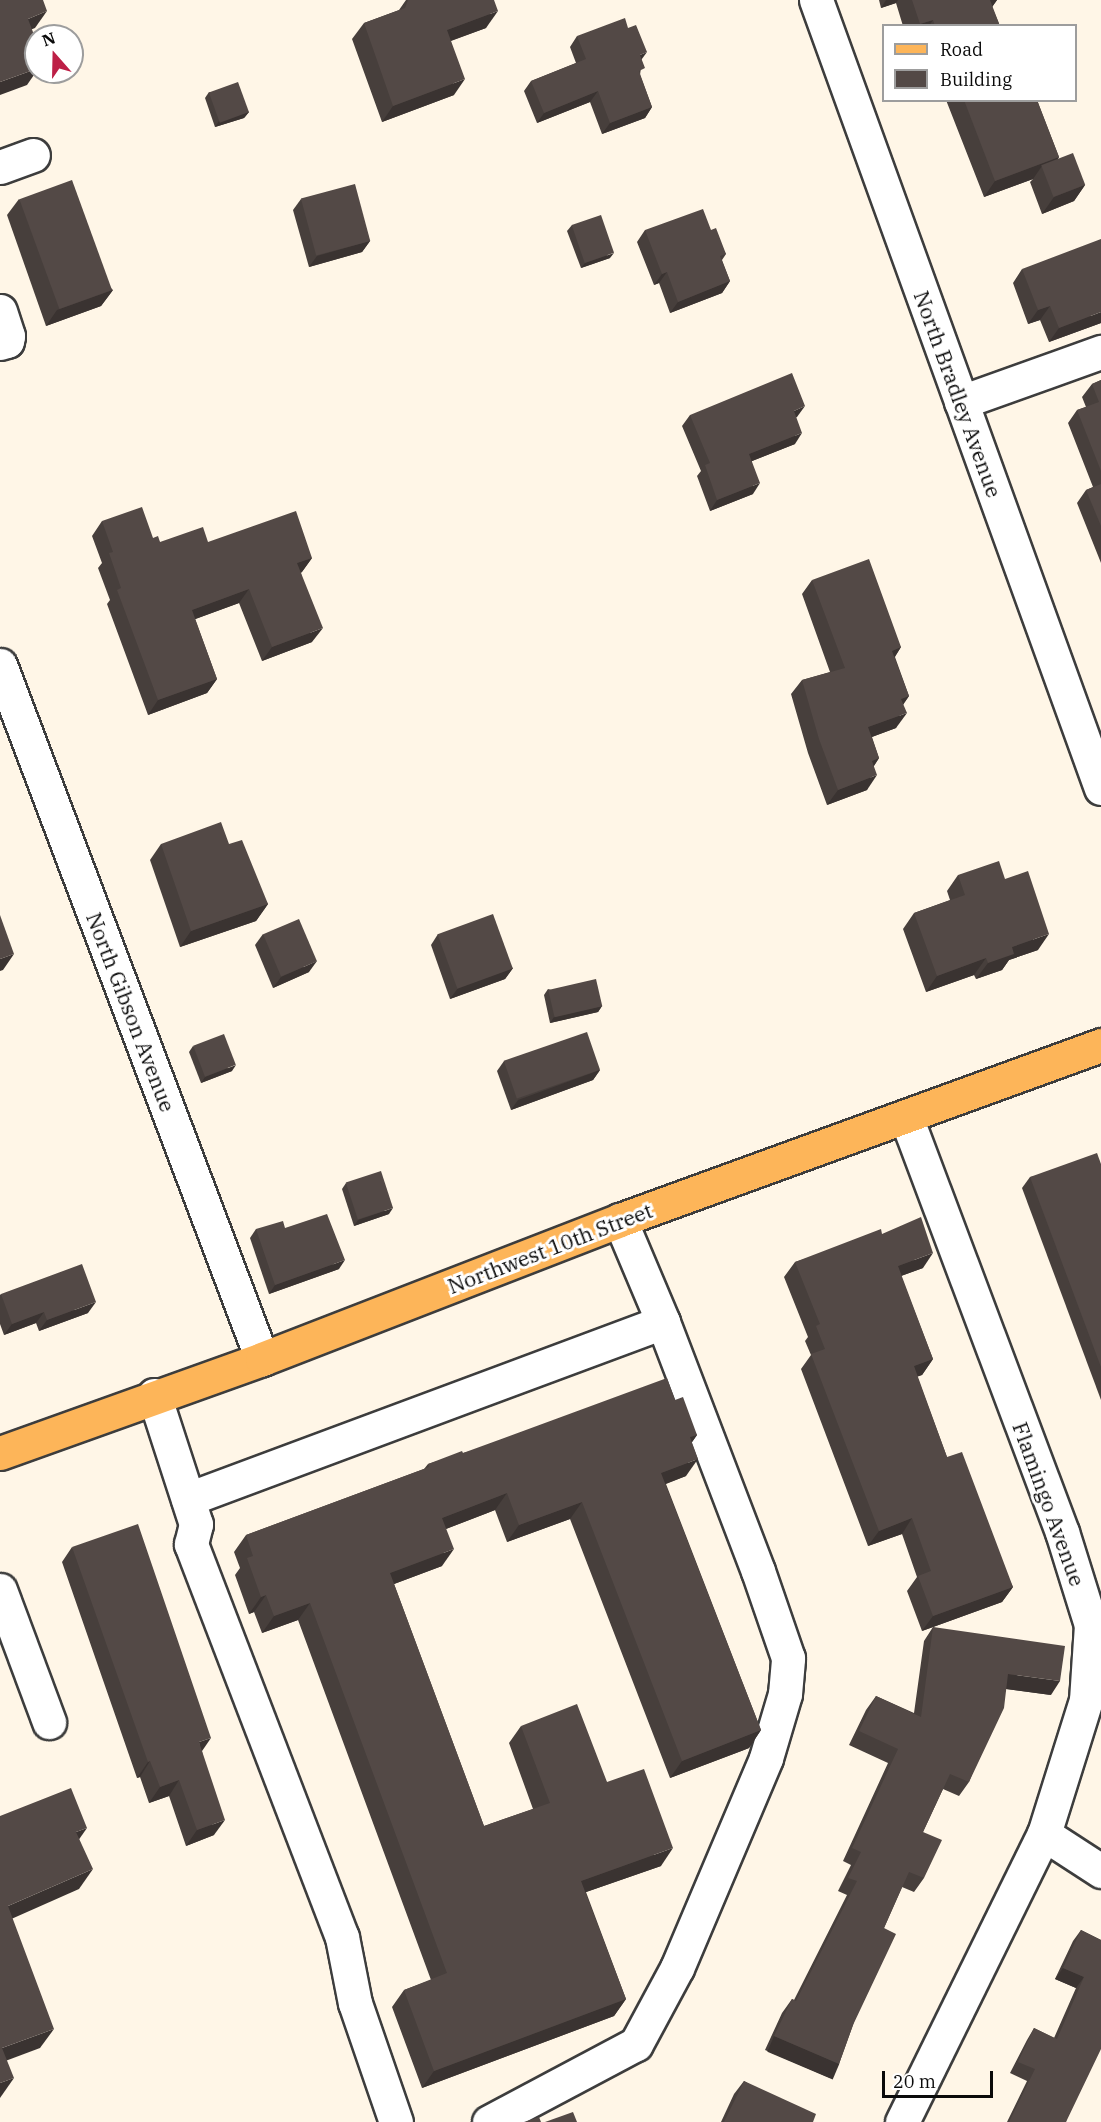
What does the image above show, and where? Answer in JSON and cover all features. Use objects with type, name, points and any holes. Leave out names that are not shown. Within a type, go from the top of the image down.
[{"type":"main road","name":"Northwest 10th Street","points":[[0,1453],[154,1395],[262,1359],[620,1220],[1101,1045]]},
{"type":"street","name":"North Bradley Avenue","points":[[816,0],[1101,788]]},
{"type":"street","points":[[0,167],[33,155]]},
{"type":"street","points":[[0,311],[8,336],[7,341],[0,343]]},
{"type":"street","points":[[961,402],[1101,352]]},
{"type":"street","name":"North Gibson Avenue","points":[[0,665],[262,1359]]},
{"type":"street","name":"Flamingo Avenue","points":[[902,2122],[1044,1834],[1086,1700],[1092,1626],[1062,1532],[906,1116]]},
{"type":"street","points":[[489,2122],[636,2044],[677,1968],[766,1758],[785,1694],[788,1658],[758,1571],[663,1322],[620,1220]]},
{"type":"street","points":[[188,1499],[663,1322]]},
{"type":"street","points":[[154,1395],[196,1524],[191,1544],[342,1937],[355,2003],[396,2122]]},
{"type":"street","points":[[0,1590],[49,1722]]},
{"type":"street","points":[[1044,1834],[1101,1871]]},
{"type":"building","points":[[0,0],[43,0],[47,11],[28,19],[30,24],[24,24],[24,73],[0,82]]},
{"type":"building","points":[[408,0],[494,0],[498,11],[447,30],[465,79],[393,106],[364,23],[405,8]]},
{"type":"building","points":[[912,0],[990,0],[999,24],[934,24],[933,20],[920,24]]},
{"type":"building","points":[[625,18],[628,28],[636,25],[647,52],[640,55],[645,68],[639,71],[652,107],[610,123],[598,91],[544,113],[531,81],[586,59],[577,36]]},
{"type":"building","points":[[238,82],[249,112],[220,123],[209,93]]},
{"type":"building","points":[[965,102],[1038,102],[1059,157],[995,181]]},
{"type":"building","points":[[1073,153],[1085,185],[1053,197],[1041,165]]},
{"type":"building","points":[[72,180],[112,290],[59,309],[19,199]]},
{"type":"building","points":[[355,184],[370,241],[316,255],[301,198]]},
{"type":"building","points":[[703,209],[711,230],[716,228],[726,254],[720,256],[730,281],[678,302],[667,272],[662,274],[645,230]]},
{"type":"building","points":[[601,215],[614,253],[585,263],[572,225]]},
{"type":"building","points":[[1101,239],[1101,312],[1059,328],[1050,306],[1038,310],[1022,269]]},
{"type":"building","points":[[792,373],[805,406],[794,411],[802,433],[749,454],[760,483],[717,500],[705,465],[710,463],[690,415]]},
{"type":"building","points":[[1101,380],[1101,471],[1077,410],[1099,402],[1092,384]]},
{"type":"building","points":[[1101,484],[1101,526],[1086,490]]},
{"type":"building","points":[[142,507],[153,538],[158,536],[160,542],[203,527],[208,542],[296,511],[312,558],[297,563],[323,628],[272,647],[249,589],[192,610],[217,679],[158,700],[117,590],[121,588],[109,553],[113,552],[102,521]]},
{"type":"building","points":[[869,559],[901,647],[892,651],[909,696],[901,699],[907,713],[868,727],[879,758],[872,761],[877,775],[838,790],[819,739],[802,680],[845,668],[812,580]]},
{"type":"building","points":[[221,822],[229,844],[242,840],[268,904],[191,931],[161,844]]},
{"type":"building","points":[[999,861],[1005,879],[1028,871],[1049,934],[1012,947],[1014,954],[988,963],[986,958],[937,976],[914,913],[965,895],[958,875]]},
{"type":"building","points":[[493,914],[513,969],[457,989],[438,934]]},
{"type":"building","points":[[0,915],[14,954],[0,959]]},
{"type":"building","points":[[299,919],[317,961],[281,977],[263,934]]},
{"type":"building","points":[[596,979],[602,1006],[555,1017],[548,990]]},
{"type":"building","points":[[587,1032],[600,1070],[517,1098],[504,1061]]},
{"type":"building","points":[[224,1034],[236,1065],[205,1077],[193,1046]]},
{"type":"building","points":[[1097,1153],[1101,1164],[1101,1367],[1030,1177]]},
{"type":"building","points":[[381,1171],[393,1208],[358,1220],[346,1182]]},
{"type":"building","points":[[327,1214],[345,1260],[275,1285],[256,1229],[283,1221],[285,1228]]},
{"type":"building","points":[[921,1217],[933,1253],[898,1266],[933,1359],[914,1366],[947,1457],[962,1452],[1013,1587],[933,1616],[918,1576],[931,1571],[912,1518],[879,1531],[811,1354],[825,1349],[816,1326],[820,1324],[795,1262],[881,1229],[882,1234]]},
{"type":"building","points":[[82,1264],[96,1302],[47,1320],[44,1312],[12,1324],[1,1294]]},
{"type":"building","points":[[667,1378],[675,1400],[683,1397],[697,1435],[690,1437],[698,1459],[661,1473],[761,1730],[682,1761],[582,1502],[519,1525],[507,1493],[442,1518],[454,1549],[390,1573],[484,1826],[550,1803],[521,1726],[577,1704],[607,1782],[644,1769],[673,1848],[581,1881],[626,1999],[434,2071],[404,1990],[447,1973],[310,1603],[274,1616],[266,1595],[261,1597],[247,1558],[253,1556],[246,1535],[429,1467],[428,1464],[462,1451],[463,1453]]},
{"type":"building","points":[[138,1524],[211,1738],[199,1742],[225,1820],[197,1830],[179,1780],[160,1787],[150,1761],[148,1762],[72,1547]]},
{"type":"building","points":[[933,1627],[1065,1646],[1060,1681],[1008,1674],[1004,1708],[969,1782],[950,1774],[923,1832],[942,1840],[924,1878],[909,1872],[884,1928],[896,1934],[853,2025],[839,2064],[774,2036],[792,1999],[796,2001],[857,1881],[848,1878],[861,1852],[852,1848],[898,1749],[859,1731],[876,1696],[921,1717]]},
{"type":"building","points":[[71,1788],[87,1828],[76,1832],[93,1869],[8,1906],[54,2029],[2,2048],[14,2078],[0,2083],[0,1816]]},
{"type":"building","points":[[1081,1930],[1101,1940],[1101,2049],[1066,2122],[1009,2122],[1035,2069],[1018,2062],[1034,2028],[1057,2039],[1084,1977],[1063,1968]]},
{"type":"building","points":[[744,2081],[816,2114],[813,2122],[724,2122]]},
{"type":"building","points":[[573,2112],[577,2122],[545,2122]]},
{"type":"building","points":[[539,2117],[541,2122],[524,2122]]}]
